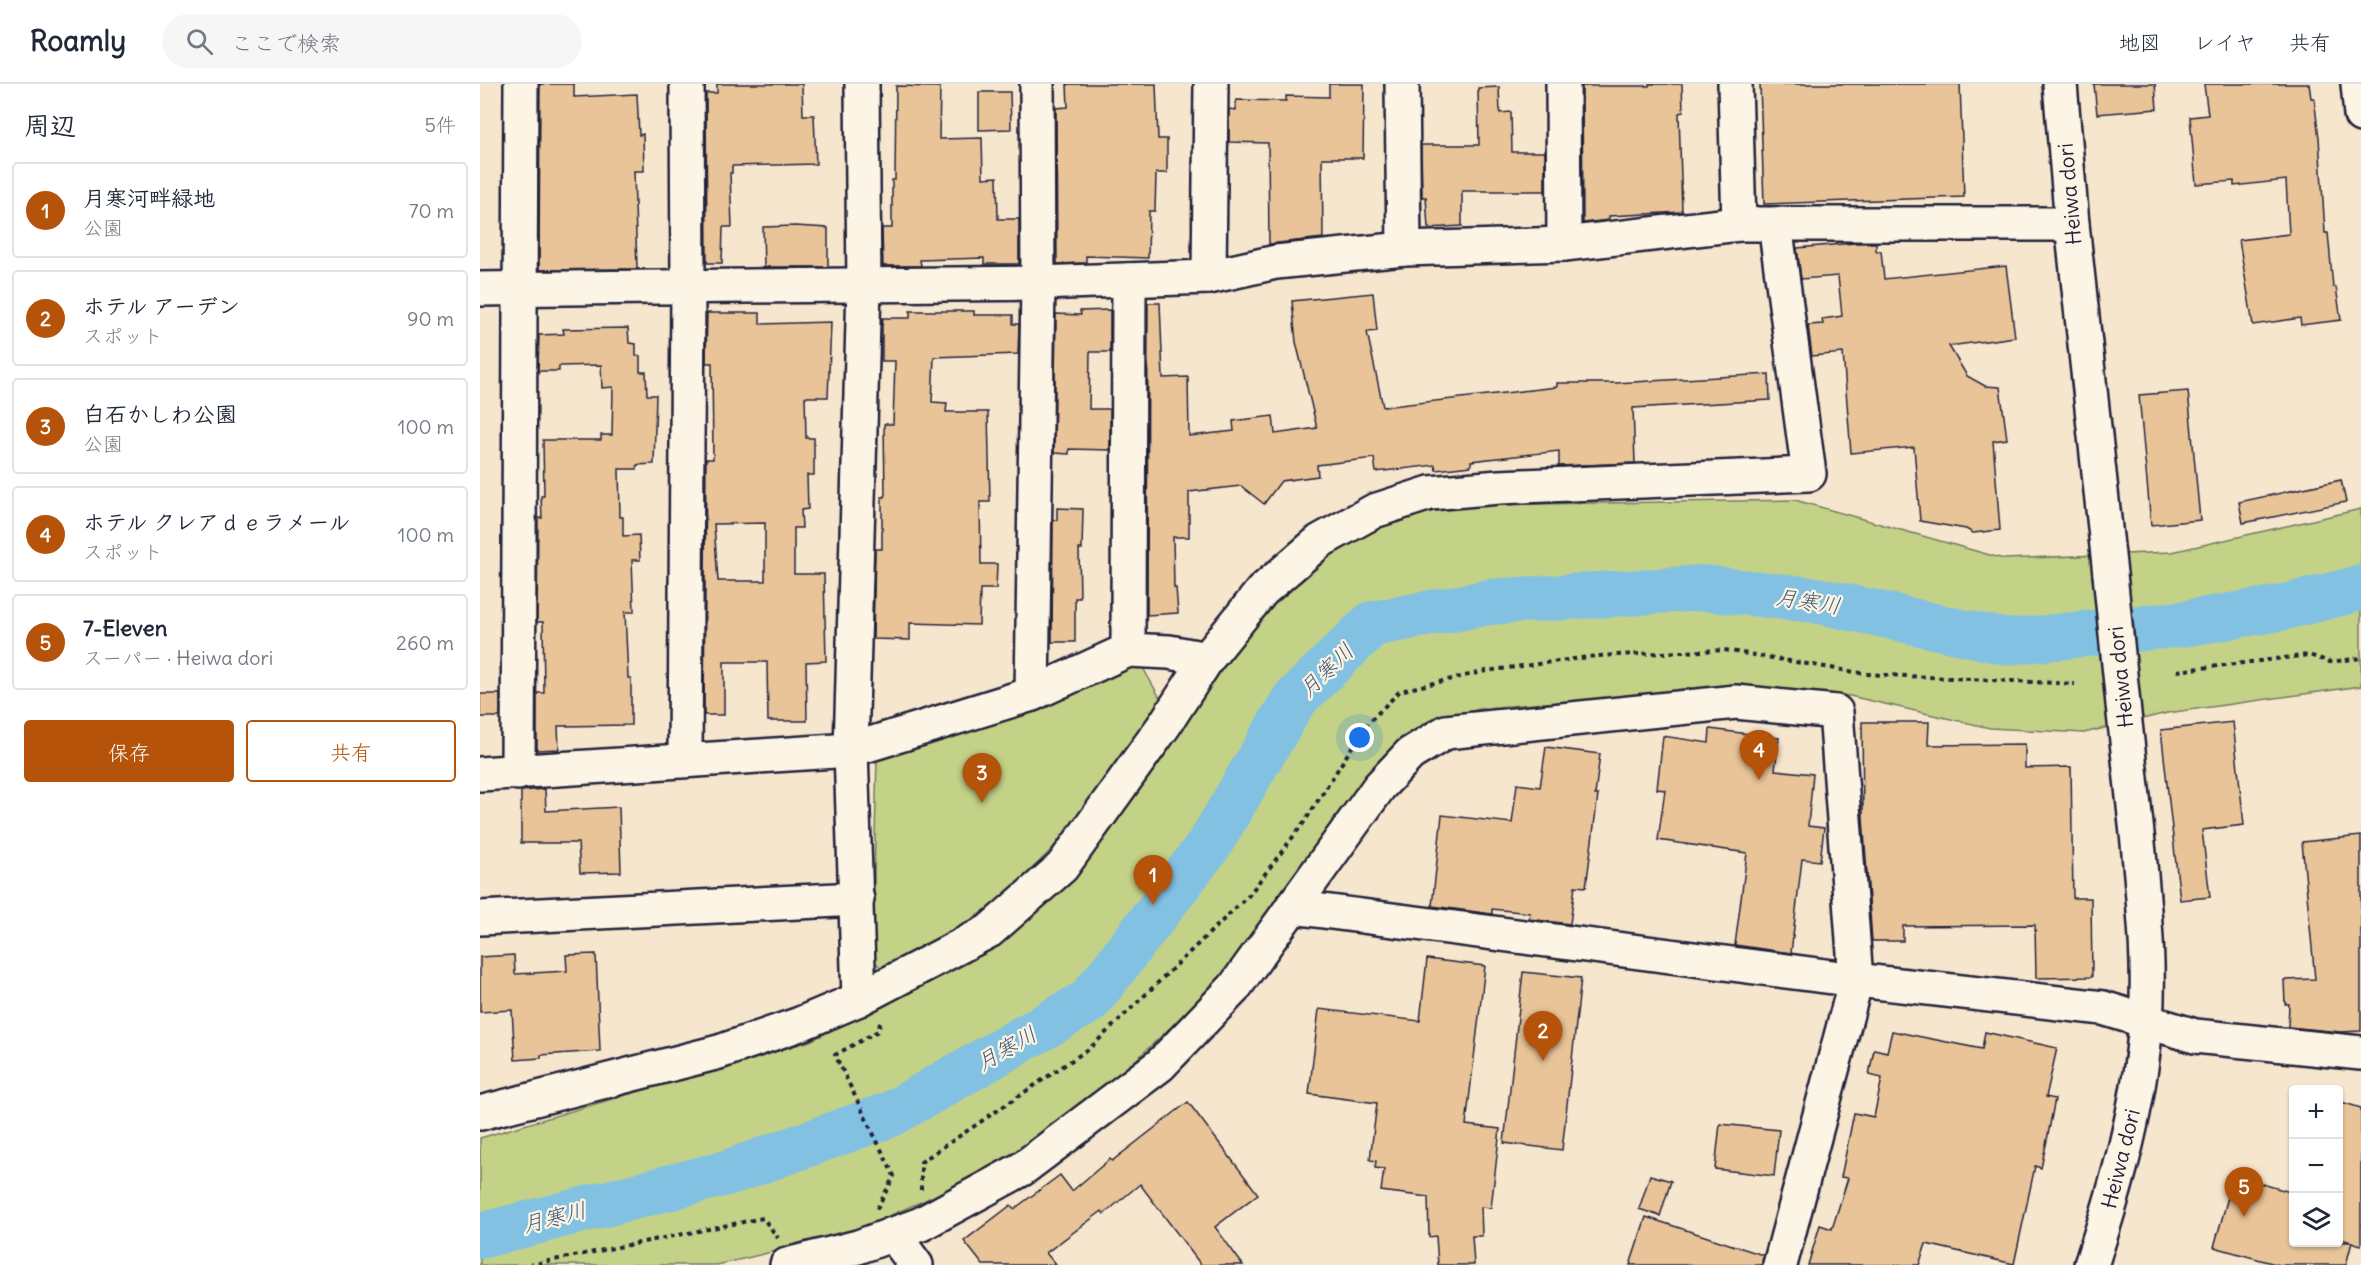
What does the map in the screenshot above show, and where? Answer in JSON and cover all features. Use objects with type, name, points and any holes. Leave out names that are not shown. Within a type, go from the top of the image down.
[{"type":"street","points":[[518,773],[522,289],[521,84]]},
{"type":"street","points":[[685,759],[687,84]]},
{"type":"street","points":[[858,999],[857,899],[851,750],[864,286],[862,84]]},
{"type":"street","points":[[1032,694],[1038,283],[1037,84]]},
{"type":"street","points":[[1209,277],[1210,84]]},
{"type":"street","points":[[1402,84],[1404,249]]},
{"type":"street","points":[[1563,84],[1564,244]]},
{"type":"street","points":[[1735,84],[1739,224]]},
{"type":"street","name":"Heiwa dori","points":[[2060,84],[2072,224],[2145,915],[2148,982],[2141,1070],[2126,1148],[2117,1188],[2091,1265]]},
{"type":"street","points":[[2358,84],[2361,115]]},
{"type":"street","points":[[480,290],[1038,283],[1209,277],[1276,262],[1404,249],[1564,244],[1739,224],[2072,224]]},
{"type":"street","points":[[480,1113],[719,1052],[800,1024],[858,999],[989,931],[1062,867],[1165,724],[1207,659],[1262,591],[1320,541],[1374,512],[1430,493],[1510,487],[1809,474],[1775,225]]},
{"type":"street","points":[[1128,650],[1129,280]]},
{"type":"street","points":[[480,774],[851,750],[1032,694],[1128,650],[1169,652],[1207,659]]},
{"type":"street","points":[[792,1264],[858,1247],[907,1229],[1022,1169],[1160,1065],[1234,988],[1378,787],[1410,754],[1446,732],[1737,702],[1836,712],[1856,980],[1780,1265]]},
{"type":"street","points":[[480,918],[857,899]]},
{"type":"street","points":[[1292,907],[1856,980],[2103,1008],[2195,1036],[2361,1053]]},
{"type":"street","points":[[907,1229],[916,1265]]},
{"type":"path","points":[[907,1229],[921,1162],[1090,1048],[1249,895],[1305,821],[1366,725],[1400,692],[1486,671],[1596,656],[1724,650],[1866,674],[2075,684]]},
{"type":"path","points":[[2177,671],[2309,655],[2330,662],[2361,658]]},
{"type":"path","points":[[838,1064],[894,1176]]},
{"type":"path","points":[[529,1265],[763,1218],[792,1264]]},
{"type":"green space","points":[[1795,500],[2004,559],[2172,552],[2361,509],[2361,686],[2167,713],[2084,733],[1990,728],[1850,696],[1734,688],[1484,708],[1427,722],[1380,760],[1223,978],[1105,1089],[982,1175],[848,1234],[717,1265],[480,1265],[480,1138],[810,1041],[900,997],[996,937],[1114,816],[1259,617],[1293,579],[1330,551],[1375,528],[1422,513],[1477,505]]},
{"type":"green space","points":[[1138,659],[1161,700],[1138,736],[1053,848],[1006,895],[948,936],[887,972],[872,960],[877,757]]},
{"type":"building","points":[[540,84],[574,84],[574,97],[637,94],[639,135],[643,134],[644,171],[634,171],[637,269],[539,270]]},
{"type":"building","points":[[717,84],[802,84],[803,115],[814,115],[816,164],[732,166],[732,173],[730,173],[732,227],[723,227],[722,263],[707,263],[706,93],[717,93]]},
{"type":"building","points":[[1067,84],[1156,84],[1158,139],[1167,139],[1167,173],[1156,173],[1155,211],[1149,211],[1148,258],[1086,256],[1086,263],[1057,264],[1056,108],[1068,107]]},
{"type":"building","points":[[1329,84],[1364,84],[1363,158],[1322,158],[1323,238],[1269,244],[1268,143],[1229,142],[1229,109],[1236,110],[1236,100],[1286,101],[1286,96],[1329,97]]},
{"type":"building","points":[[1649,84],[1682,84],[1683,112],[1679,113],[1682,212],[1609,216],[1609,220],[1583,223],[1582,86],[1649,86]]},
{"type":"building","points":[[1760,84],[1960,84],[1964,197],[1764,204]]},
{"type":"building","points":[[2094,84],[2155,84],[2157,109],[2097,114]]},
{"type":"building","points":[[2204,84],[2309,84],[2311,98],[2314,98],[2319,138],[2325,233],[2328,233],[2333,287],[2336,287],[2341,320],[2301,325],[2300,318],[2253,325],[2239,240],[2289,234],[2286,180],[2234,186],[2234,181],[2196,184],[2190,117],[2208,115]]},
{"type":"building","points":[[896,86],[940,87],[939,139],[982,138],[983,178],[997,177],[998,219],[1019,219],[1019,264],[984,264],[984,258],[920,260],[921,266],[883,266],[882,228],[892,228]]},
{"type":"building","points":[[1499,87],[1500,113],[1511,112],[1512,152],[1545,152],[1545,191],[1462,191],[1462,226],[1428,228],[1426,197],[1422,197],[1421,145],[1479,145],[1478,88]]},
{"type":"building","points":[[979,92],[1010,92],[1011,129],[979,130]]},
{"type":"building","points":[[763,227],[828,228],[828,267],[764,267]]},
{"type":"building","points":[[1876,243],[1876,251],[1881,251],[1884,279],[2006,266],[2015,337],[1949,346],[1967,376],[1985,386],[2000,387],[2007,439],[1993,441],[2000,530],[1973,533],[1966,529],[1920,521],[1914,447],[1851,453],[1843,353],[1812,356],[1808,325],[1823,324],[1822,319],[1842,316],[1838,276],[1801,279],[1797,248]]},
{"type":"building","points":[[1373,293],[1377,331],[1367,332],[1383,407],[1557,387],[1557,383],[1616,383],[1769,374],[1770,400],[1633,408],[1635,463],[1559,466],[1559,451],[1471,461],[1471,466],[1436,470],[1435,465],[1376,472],[1374,458],[1317,465],[1318,476],[1281,481],[1264,504],[1241,486],[1189,492],[1189,537],[1173,537],[1174,588],[1176,588],[1178,613],[1147,615],[1148,303],[1160,303],[1163,378],[1188,377],[1189,436],[1234,431],[1233,421],[1273,416],[1275,434],[1317,428],[1296,342],[1292,301]]},
{"type":"building","points":[[1110,310],[1110,352],[1090,352],[1089,409],[1110,409],[1110,450],[1069,449],[1069,454],[1054,453],[1056,314],[1081,315],[1080,311]]},
{"type":"building","points":[[910,311],[974,311],[974,315],[1013,315],[1013,324],[1019,324],[1018,354],[934,357],[932,402],[947,403],[946,412],[988,412],[990,502],[980,502],[981,564],[997,564],[996,589],[980,589],[979,625],[910,623],[910,640],[873,639],[875,549],[882,549],[882,497],[885,497],[884,424],[893,424],[895,361],[882,361],[882,326],[883,318],[910,318]]},
{"type":"building","points":[[707,313],[760,313],[760,324],[831,322],[828,397],[805,397],[806,438],[814,438],[814,475],[807,475],[808,509],[801,510],[802,528],[794,528],[794,574],[824,574],[826,661],[806,662],[807,721],[768,721],[767,662],[724,662],[724,715],[704,715],[706,459],[713,459],[712,363],[706,363]],"holes":[[[765,523],[765,581],[718,581],[714,524]]]},
{"type":"building","points":[[628,328],[629,343],[636,344],[636,356],[640,356],[640,372],[646,372],[647,395],[656,395],[654,464],[637,465],[637,469],[619,469],[620,517],[623,517],[623,536],[639,535],[640,560],[632,560],[634,612],[625,612],[628,678],[631,678],[631,725],[558,726],[559,749],[537,750],[537,693],[544,693],[543,622],[537,622],[538,518],[542,518],[541,496],[544,496],[543,440],[601,440],[601,435],[612,435],[613,387],[602,388],[601,365],[559,366],[559,371],[538,371],[539,335],[564,334],[563,329]]},
{"type":"building","points":[[2188,391],[2200,520],[2151,525],[2139,395]]},
{"type":"building","points":[[2341,480],[2346,502],[2243,523],[2239,502]]},
{"type":"building","points":[[1057,508],[1083,509],[1082,549],[1079,549],[1080,598],[1075,598],[1075,642],[1052,642],[1053,520],[1057,520]]},
{"type":"building","points":[[480,694],[500,694],[500,717],[480,717]]},
{"type":"building","points":[[1862,722],[1929,722],[1928,745],[2025,744],[2025,768],[2071,767],[2073,898],[2091,898],[2092,977],[2036,978],[2035,925],[1903,926],[1903,941],[1872,941],[1863,818]]},
{"type":"building","points":[[2233,722],[2244,825],[2202,830],[2210,897],[2180,900],[2161,730]]},
{"type":"building","points":[[1710,729],[1779,738],[1775,770],[1813,774],[1808,826],[1824,828],[1820,861],[1802,859],[1791,953],[1735,945],[1747,853],[1658,840],[1665,790],[1657,789],[1663,736],[1709,743]]},
{"type":"building","points":[[1546,747],[1600,754],[1595,795],[1598,795],[1586,887],[1575,886],[1570,924],[1529,919],[1530,913],[1492,909],[1492,914],[1432,906],[1442,815],[1512,823],[1517,784],[1540,787]]},
{"type":"building","points":[[545,789],[546,811],[619,807],[621,872],[580,873],[578,843],[521,843],[521,791]]},
{"type":"building","points":[[2361,836],[2361,1031],[2341,1032],[2288,1027],[2289,1004],[2285,1004],[2284,980],[2315,979],[2302,842]]},
{"type":"building","points":[[596,954],[600,1051],[541,1055],[541,1058],[515,1060],[512,1010],[480,1012],[480,957],[514,955],[515,974],[567,971],[566,955]]},
{"type":"building","points":[[1427,959],[1485,966],[1466,1125],[1500,1129],[1491,1208],[1481,1207],[1482,1236],[1472,1236],[1474,1265],[1438,1265],[1436,1236],[1429,1237],[1428,1197],[1381,1191],[1384,1169],[1375,1168],[1376,1161],[1370,1160],[1377,1103],[1309,1094],[1319,1009],[1420,1021]]},
{"type":"building","points":[[1523,972],[1581,978],[1562,1150],[1504,1143]]},
{"type":"building","points":[[1892,1031],[1982,1049],[1985,1032],[2057,1048],[2046,1097],[2055,1099],[2047,1140],[2041,1168],[2035,1166],[2014,1264],[1926,1244],[1919,1265],[1808,1265],[1820,1225],[1832,1229],[1848,1178],[1841,1177],[1854,1113],[1874,1117],[1882,1078],[1869,1075],[1874,1049],[1887,1052]]},
{"type":"building","points":[[1188,1102],[1258,1194],[1215,1227],[1243,1265],[1201,1265],[1140,1184],[1104,1214],[1102,1211],[1046,1253],[1056,1265],[983,1265],[964,1241],[1011,1205],[1014,1209],[1060,1175],[1072,1191],[1110,1159],[1112,1161]]},
{"type":"building","points":[[2343,1103],[2361,1108],[2361,1245],[2343,1240]]},
{"type":"building","points":[[1720,1124],[1779,1130],[1774,1176],[1715,1169]]},
{"type":"building","points":[[1650,1175],[1671,1181],[1660,1216],[1639,1209]]},
{"type":"building","points":[[2234,1176],[2289,1192],[2289,1247],[2343,1247],[2343,1242],[2352,1242],[2346,1265],[2279,1265],[2214,1247]]},
{"type":"building","points":[[1646,1217],[1763,1255],[1762,1265],[1630,1265]]},
{"type":"waterway","name":"月寒川","points":[[480,1236],[730,1172],[891,1114],[1089,1001],[1209,845],[1294,700],[1372,624],[1490,602],[1703,588],[1815,600],[2007,642],[2181,624],[2281,608],[2361,588]]},
{"type":"place","name":"ホテル クレアｄｅラメール","points":[[1759,780]]},
{"type":"place","name":"白石かしわ公園","points":[[982,803]]},
{"type":"place","name":"月寒河畔緑地","points":[[1153,905]]},
{"type":"place","name":"ホテル アーデン","points":[[1543,1061]]},
{"type":"place","name":"7-Eleven","points":[[2244,1217]]}]
